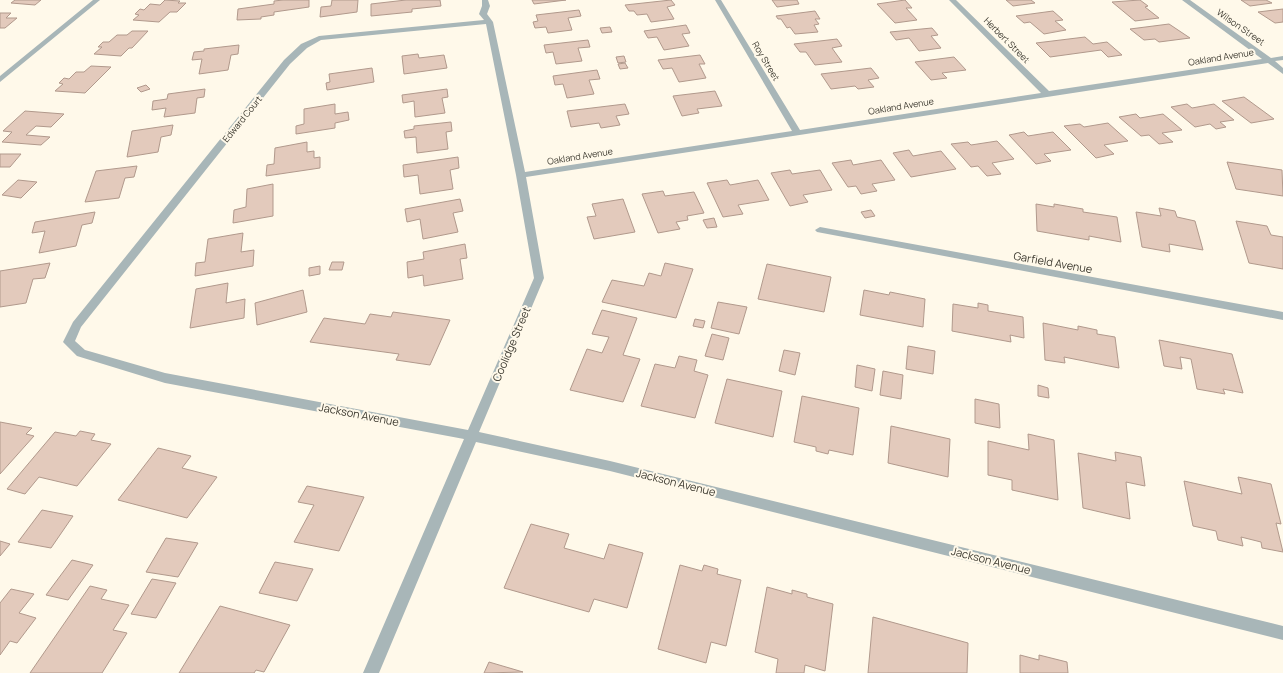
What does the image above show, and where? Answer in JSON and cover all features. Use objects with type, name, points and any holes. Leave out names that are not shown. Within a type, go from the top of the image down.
[{"type":"street","points":[[0,80],[97,0]]},
{"type":"street","name":"Coolidge Street","points":[[371,673],[539,278],[521,175],[489,22],[483,14],[486,6],[485,0]]},
{"type":"street","name":"Roy Street","points":[[718,0],[798,132]]},
{"type":"street","name":"Herbert Street","points":[[952,0],[1047,94]]},
{"type":"street","name":"Wilson Street","points":[[1185,0],[1269,60],[1283,72]]},
{"type":"street","name":"Edward Court","points":[[69,342],[77,325],[287,62],[304,46],[319,38],[489,22]]},
{"type":"street","name":"Oakland Avenue","points":[[521,175],[1283,58]]},
{"type":"street","name":"Garfield Avenue","points":[[820,230],[1283,316]]},
{"type":"street","name":"Jackson Avenue","points":[[69,342],[81,353],[165,378],[473,436],[610,466],[1283,632]]},
{"type":"building","points":[[15,0],[41,0],[35,5],[11,3]]},
{"type":"building","points":[[165,0],[186,3],[177,12],[170,12],[159,22],[133,20],[139,15],[135,14],[140,9],[144,10],[150,4],[160,5]]},
{"type":"building","points":[[309,0],[309,7],[274,12],[274,15],[261,17],[261,19],[237,20],[238,9],[274,4],[274,1]]},
{"type":"building","points":[[332,0],[358,0],[357,12],[320,17],[321,7],[331,6]]},
{"type":"building","points":[[406,0],[440,0],[441,6],[412,9],[412,12],[371,16],[371,4]]},
{"type":"building","points":[[532,0],[566,0],[534,4]]},
{"type":"building","points":[[671,0],[675,5],[667,7],[674,19],[651,22],[647,14],[637,15],[634,11],[629,11],[625,5]]},
{"type":"building","points":[[772,0],[797,0],[799,4],[777,7]]},
{"type":"building","points":[[905,0],[912,8],[906,8],[917,20],[895,23],[877,4]]},
{"type":"building","points":[[1006,0],[1031,0],[1035,3],[1013,6]]},
{"type":"building","points":[[1140,0],[1148,6],[1145,7],[1159,18],[1135,21],[1112,2]]},
{"type":"building","points":[[1241,0],[1266,0],[1272,3],[1250,6]]},
{"type":"building","points":[[1283,9],[1283,22],[1275,23],[1258,12]]},
{"type":"building","points":[[579,10],[581,16],[568,18],[572,30],[548,33],[546,27],[535,28],[533,22],[538,21],[536,15]]},
{"type":"building","points":[[815,11],[820,19],[815,19],[819,24],[814,25],[818,32],[795,34],[790,27],[787,28],[781,19],[778,19],[776,16]]},
{"type":"building","points":[[1053,11],[1063,20],[1055,21],[1066,30],[1044,34],[1030,22],[1024,23],[1016,16]]},
{"type":"building","points":[[0,13],[11,13],[6,18],[17,18],[5,28],[0,28]]},
{"type":"building","points":[[1169,24],[1190,38],[1159,42],[1155,39],[1144,40],[1130,29]]},
{"type":"building","points":[[686,25],[690,33],[682,34],[689,46],[664,50],[657,37],[648,38],[644,31]]},
{"type":"building","points":[[610,27],[612,32],[602,33],[600,28]]},
{"type":"building","points":[[932,28],[938,35],[931,36],[941,48],[919,51],[909,38],[896,40],[890,32]]},
{"type":"building","points":[[132,31],[148,31],[132,48],[129,48],[121,56],[94,54],[102,47],[98,47],[103,42],[109,42],[117,35],[127,35]]},
{"type":"building","points":[[1085,37],[1093,44],[1107,42],[1122,55],[1108,57],[1101,50],[1050,57],[1036,43]]},
{"type":"building","points":[[837,39],[842,46],[832,48],[842,62],[815,65],[806,52],[800,52],[794,44]]},
{"type":"building","points":[[588,40],[590,47],[578,48],[582,61],[556,64],[553,52],[546,53],[544,45]]},
{"type":"building","points":[[239,45],[238,54],[231,55],[228,70],[199,74],[202,59],[192,60],[194,52],[204,51],[204,49]]},
{"type":"building","points":[[418,54],[419,58],[444,55],[447,68],[404,74],[402,56]]},
{"type":"building","points":[[700,55],[705,64],[699,64],[706,78],[679,82],[672,68],[663,69],[658,60]]},
{"type":"building","points":[[624,56],[626,62],[618,63],[616,57]]},
{"type":"building","points":[[954,57],[966,70],[942,73],[947,78],[931,80],[915,62]]},
{"type":"building","points":[[625,63],[628,68],[620,69],[618,64]]},
{"type":"building","points":[[91,66],[111,67],[85,93],[55,91],[63,84],[59,83],[64,78],[69,79],[76,72],[84,72]]},
{"type":"building","points":[[372,68],[374,82],[327,90],[326,83],[330,82],[329,74]]},
{"type":"building","points":[[871,68],[879,78],[868,80],[874,87],[858,89],[855,86],[831,89],[821,74]]},
{"type":"building","points":[[597,70],[600,79],[589,80],[594,94],[567,98],[563,84],[555,85],[553,76]]},
{"type":"building","points":[[146,85],[150,89],[141,92],[137,88]]},
{"type":"building","points":[[205,89],[204,97],[197,98],[195,113],[164,117],[166,108],[152,110],[153,101],[167,99],[168,94]]},
{"type":"building","points":[[447,89],[448,97],[442,98],[445,113],[415,117],[414,101],[403,103],[402,95]]},
{"type":"building","points":[[715,91],[722,106],[697,109],[699,113],[682,116],[673,96]]},
{"type":"building","points":[[1244,97],[1274,119],[1251,123],[1222,101]]},
{"type":"building","points":[[335,104],[335,114],[348,112],[349,120],[335,123],[335,128],[296,134],[296,126],[304,124],[304,109]]},
{"type":"building","points":[[625,104],[629,114],[616,116],[620,125],[601,128],[599,123],[571,127],[567,111]]},
{"type":"building","points":[[1187,104],[1192,108],[1214,104],[1234,120],[1220,122],[1226,127],[1216,129],[1210,124],[1195,127],[1171,107]]},
{"type":"building","points":[[25,111],[64,114],[51,127],[36,126],[26,135],[50,137],[41,145],[2,142],[12,132],[3,131]]},
{"type":"building","points":[[1136,114],[1140,118],[1163,114],[1182,130],[1162,133],[1173,142],[1159,144],[1149,135],[1141,136],[1119,117]]},
{"type":"building","points":[[451,122],[452,131],[446,132],[448,149],[417,153],[416,137],[405,138],[404,131],[414,129],[414,126]]},
{"type":"building","points":[[1108,123],[1128,141],[1104,145],[1114,154],[1096,158],[1064,126],[1080,124],[1084,127]]},
{"type":"building","points":[[173,125],[171,135],[161,137],[158,152],[127,157],[132,131]]},
{"type":"building","points":[[1024,132],[1028,136],[1053,132],[1071,150],[1044,154],[1051,161],[1036,164],[1009,135]]},
{"type":"building","points":[[997,141],[1014,159],[992,163],[1001,174],[987,176],[978,166],[971,167],[951,144],[968,142],[971,145]]},
{"type":"building","points":[[307,142],[307,152],[314,151],[314,158],[320,157],[320,168],[266,176],[267,165],[274,164],[275,148]]},
{"type":"building","points":[[909,150],[913,156],[941,151],[956,169],[911,177],[893,153]]},
{"type":"building","points":[[0,154],[21,154],[10,167],[0,167]]},
{"type":"building","points":[[458,157],[459,168],[450,170],[453,189],[420,194],[418,175],[404,177],[403,165]]},
{"type":"building","points":[[851,160],[853,165],[881,160],[895,180],[872,184],[877,191],[861,194],[856,186],[848,187],[832,163]]},
{"type":"building","points":[[1227,162],[1282,170],[1283,196],[1236,189]]},
{"type":"building","points":[[137,166],[134,177],[125,178],[119,198],[85,202],[96,171]]},
{"type":"building","points":[[790,170],[792,174],[820,170],[832,190],[803,195],[808,202],[790,206],[771,173]]},
{"type":"building","points":[[18,180],[37,182],[21,198],[2,195]]},
{"type":"building","points":[[727,180],[730,185],[758,180],[769,200],[738,205],[743,214],[723,217],[707,183]]},
{"type":"building","points":[[273,184],[273,216],[233,223],[234,210],[246,207],[247,189]]},
{"type":"building","points":[[663,191],[665,196],[694,192],[704,213],[687,216],[688,220],[676,222],[680,229],[658,233],[642,194]]},
{"type":"building","points":[[460,199],[463,211],[453,213],[458,232],[423,239],[420,219],[407,222],[405,209]]},
{"type":"building","points":[[623,199],[635,232],[594,239],[587,217],[596,216],[592,204]]},
{"type":"building","points":[[1036,204],[1054,207],[1054,204],[1083,209],[1083,212],[1117,217],[1121,242],[1089,236],[1089,240],[1037,231]]},
{"type":"building","points":[[1159,208],[1175,211],[1177,217],[1195,221],[1203,250],[1169,244],[1170,252],[1142,247],[1136,212],[1161,216]]},
{"type":"building","points":[[871,210],[875,216],[865,218],[861,212]]},
{"type":"building","points":[[95,212],[92,223],[82,225],[76,246],[39,253],[45,231],[32,233],[35,222]]},
{"type":"building","points":[[714,218],[717,227],[707,228],[703,220]]},
{"type":"building","points":[[1236,221],[1267,226],[1271,235],[1283,237],[1283,269],[1249,263]]},
{"type":"building","points":[[243,233],[241,252],[254,250],[253,266],[195,276],[196,263],[205,262],[208,239]]},
{"type":"building","points":[[465,244],[467,258],[460,259],[463,279],[424,286],[423,275],[408,278],[407,262],[424,259],[423,252]]},
{"type":"building","points":[[332,262],[344,262],[342,270],[329,270]]},
{"type":"building","points":[[50,263],[45,278],[33,279],[26,303],[0,307],[0,271]]},
{"type":"building","points":[[665,263],[693,269],[676,318],[602,302],[612,280],[644,286],[649,273],[661,276]]},
{"type":"building","points":[[767,264],[831,277],[824,312],[758,299]]},
{"type":"building","points":[[320,266],[320,274],[309,276],[309,268]]},
{"type":"building","points":[[228,283],[226,303],[245,299],[244,318],[190,328],[196,289]]},
{"type":"building","points":[[303,290],[307,312],[257,325],[255,303]]},
{"type":"building","points":[[864,290],[889,295],[890,292],[925,299],[923,327],[860,315]]},
{"type":"building","points":[[718,302],[747,307],[739,334],[711,328]]},
{"type":"building","points":[[978,303],[988,305],[988,311],[1023,317],[1024,338],[1010,335],[1011,342],[952,331],[953,304],[978,308]]},
{"type":"building","points":[[602,310],[637,318],[623,355],[640,359],[623,402],[570,390],[587,349],[602,353],[609,337],[592,334]]},
{"type":"building","points":[[393,312],[450,320],[430,365],[396,360],[399,354],[310,342],[324,318],[365,324],[370,314],[391,317]]},
{"type":"building","points":[[695,319],[705,321],[703,328],[693,326]]},
{"type":"building","points":[[1043,323],[1078,330],[1078,326],[1097,330],[1097,334],[1115,337],[1119,368],[1064,357],[1065,363],[1045,360]]},
{"type":"building","points":[[712,334],[729,338],[723,360],[705,356]]},
{"type":"building","points":[[1159,340],[1232,354],[1243,393],[1223,389],[1225,394],[1197,389],[1191,359],[1180,357],[1182,369],[1164,366]]},
{"type":"building","points":[[908,346],[935,351],[933,374],[906,369]]},
{"type":"building","points":[[784,350],[800,353],[795,375],[779,371]]},
{"type":"building","points":[[679,356],[697,360],[694,371],[708,375],[695,418],[641,406],[655,364],[675,368]]},
{"type":"building","points":[[857,365],[875,369],[872,391],[855,387]]},
{"type":"building","points":[[883,371],[903,375],[901,399],[880,395]]},
{"type":"building","points":[[727,379],[782,391],[773,437],[715,423]]},
{"type":"building","points":[[1038,385],[1048,388],[1049,398],[1038,396]]},
{"type":"building","points":[[802,396],[859,408],[853,455],[829,450],[828,454],[816,451],[816,447],[794,442]]},
{"type":"building","points":[[975,399],[999,404],[1000,428],[975,423]]},
{"type":"building","points":[[0,422],[32,428],[26,434],[34,436],[0,474]]},
{"type":"building","points":[[891,426],[950,439],[948,477],[888,463]]},
{"type":"building","points":[[80,431],[95,434],[91,440],[111,444],[77,486],[39,477],[25,494],[7,489],[55,432],[76,436]]},
{"type":"building","points":[[1028,434],[1054,440],[1058,500],[1012,490],[1012,480],[988,475],[988,441],[1029,450]]},
{"type":"building","points":[[158,448],[191,456],[182,468],[217,477],[187,518],[118,500]]},
{"type":"building","points":[[1115,452],[1141,457],[1145,486],[1126,482],[1130,519],[1083,508],[1078,453],[1116,461]]},
{"type":"building","points":[[1238,477],[1271,484],[1281,524],[1276,523],[1283,552],[1262,548],[1261,542],[1241,537],[1243,546],[1218,540],[1216,531],[1193,526],[1184,481],[1242,494]]},
{"type":"building","points":[[307,486],[364,497],[339,551],[294,542],[314,505],[298,502]]},
{"type":"building","points":[[42,510],[73,516],[51,548],[18,542]]},
{"type":"building","points":[[531,524],[569,534],[564,548],[604,559],[609,544],[643,553],[627,608],[594,599],[589,612],[504,588]]},
{"type":"building","points":[[166,538],[198,543],[178,577],[146,572]]},
{"type":"building","points":[[0,541],[10,544],[0,556]]},
{"type":"building","points":[[72,560],[93,565],[68,600],[46,595]]},
{"type":"building","points":[[275,562],[313,569],[297,601],[259,593]]},
{"type":"building","points":[[680,565],[702,571],[704,565],[718,569],[717,574],[741,580],[726,646],[711,642],[706,663],[658,649]]},
{"type":"building","points":[[152,579],[176,583],[156,618],[131,614]]},
{"type":"building","points":[[90,586],[107,590],[101,599],[129,605],[113,630],[127,633],[102,673],[30,673]]},
{"type":"building","points":[[767,587],[792,594],[792,590],[807,594],[807,597],[833,604],[825,671],[805,665],[804,673],[776,673],[778,659],[755,652]]},
{"type":"building","points":[[11,589],[34,594],[19,613],[36,618],[17,643],[10,641],[0,655],[0,603]]},
{"type":"building","points":[[220,606],[290,625],[264,672],[256,670],[254,673],[179,673]]},
{"type":"building","points":[[873,617],[968,643],[967,673],[868,673]]},
{"type":"building","points":[[1020,655],[1039,660],[1039,655],[1067,662],[1068,673],[1020,673]]},
{"type":"building","points":[[489,662],[523,672],[484,673]]}]
